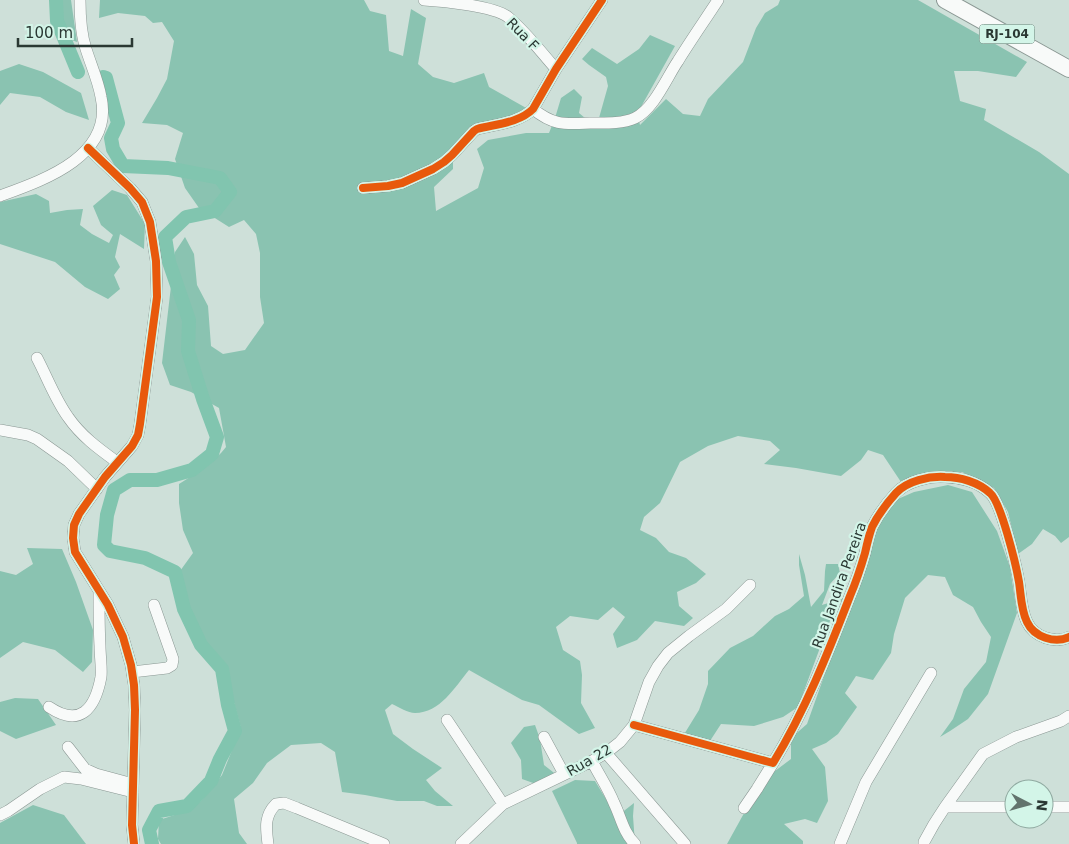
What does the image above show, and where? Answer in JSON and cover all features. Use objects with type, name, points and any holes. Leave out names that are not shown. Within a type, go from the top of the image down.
[{"type":"highway","name":"RJ-104","points":[[945,0],[1069,68]]},
{"type":"highway","name":"RJ-104","points":[[966,0],[1069,57]]},
{"type":"street","points":[[0,196],[71,164],[88,148],[101,128],[102,98],[85,48],[80,0]]},
{"type":"street","name":"Rua F","points":[[424,0],[446,1],[491,10],[507,16],[523,31],[556,69]]},
{"type":"street","points":[[363,188],[402,183],[433,169],[452,155],[477,128],[511,121],[533,109],[556,69],[602,0]]},
{"type":"street","points":[[533,109],[548,120],[568,124],[624,121],[636,118],[653,101],[718,0]]},
{"type":"street","points":[[88,148],[142,202],[150,222],[156,261],[157,297],[138,435],[132,446],[117,462],[79,514],[74,525],[73,538],[76,552],[108,605],[123,637],[132,672],[135,710],[132,825],[134,844]]},
{"type":"street","points":[[37,358],[67,416],[81,433],[117,462]]},
{"type":"street","points":[[0,430],[28,435],[37,439],[68,461],[97,488]]},
{"type":"street","name":"Rua Jandira Pereira","points":[[744,808],[785,743],[806,702],[837,631],[862,564],[872,528],[896,493],[906,485],[934,476],[956,477],[977,484],[992,493],[1001,513],[1012,552],[1027,624],[1038,634],[1048,639],[1064,639],[1069,637]]},
{"type":"street","name":"Rua 22","points":[[461,844],[503,804],[592,761],[620,742],[634,725],[650,682],[658,666],[668,653],[726,609],[750,585]]},
{"type":"street","points":[[49,707],[66,716],[76,716],[84,713],[94,702],[101,676],[99,592]]},
{"type":"street","points":[[132,672],[172,666],[173,659],[154,605]]},
{"type":"street","points":[[840,844],[866,782],[931,673]]},
{"type":"street","points":[[447,720],[503,804]]},
{"type":"street","points":[[924,843],[945,807],[983,754],[1016,736],[1066,720]]},
{"type":"street","points":[[634,725],[773,763]]},
{"type":"street","points":[[544,737],[564,774]]},
{"type":"street","points":[[68,747],[85,769],[133,788]]},
{"type":"street","points":[[606,753],[685,844]]},
{"type":"street","points":[[592,761],[615,804],[622,824],[635,844]]},
{"type":"street","points":[[0,815],[40,788],[64,777],[133,788]]},
{"type":"street","points":[[268,844],[266,821],[270,810],[276,804],[284,803],[384,844]]},
{"type":"street","points":[[945,807],[1004,807]]},
{"type":"street","points":[[1054,807],[1069,807]]},
{"type":"green space","points":[[51,0],[71,0],[77,42],[59,35]]},
{"type":"green space","points":[[100,0],[364,0],[370,11],[386,15],[389,51],[403,56],[411,9],[426,18],[418,64],[433,77],[454,83],[484,73],[489,87],[528,109],[477,133],[453,157],[453,169],[434,187],[436,211],[478,188],[484,168],[477,149],[488,140],[526,133],[549,133],[561,98],[574,89],[582,97],[579,113],[585,118],[599,118],[608,86],[606,77],[582,59],[592,48],[617,64],[639,49],[650,35],[675,46],[637,114],[640,125],[666,99],[683,114],[700,116],[708,99],[743,62],[756,28],[765,13],[778,5],[780,0],[918,0],[1027,62],[1016,77],[978,71],[954,71],[960,101],[986,109],[984,120],[1039,152],[1069,174],[1069,537],[1061,543],[1055,536],[1043,529],[1032,544],[1018,554],[1008,512],[994,488],[962,472],[928,474],[901,482],[883,455],[868,450],[861,460],[841,476],[764,464],[780,450],[770,441],[738,436],[708,446],[680,462],[660,503],[644,517],[640,530],[656,538],[669,552],[686,558],[706,574],[696,583],[677,592],[679,606],[693,618],[684,626],[655,621],[637,640],[617,648],[613,634],[625,617],[613,607],[598,620],[570,616],[556,627],[563,650],[580,661],[582,675],[581,703],[595,728],[579,734],[539,705],[522,700],[469,670],[446,698],[432,709],[412,713],[392,704],[385,710],[393,734],[442,768],[426,780],[435,791],[453,806],[437,806],[424,801],[397,801],[342,792],[335,752],[321,743],[291,745],[267,763],[253,783],[234,799],[239,833],[247,844],[161,844],[158,839],[159,820],[187,811],[201,801],[222,775],[241,728],[225,663],[201,636],[189,609],[180,571],[193,553],[183,530],[179,503],[179,484],[210,463],[226,447],[219,408],[191,392],[170,385],[162,363],[175,252],[185,237],[194,254],[197,285],[208,306],[211,346],[223,354],[245,350],[264,323],[260,297],[260,253],[256,234],[244,220],[229,227],[199,208],[185,188],[175,159],[183,133],[167,125],[142,123],[167,79],[174,41],[162,22],[153,23],[145,16],[118,13],[99,18]]},
{"type":"green space","points":[[19,64],[43,72],[81,93],[89,120],[66,112],[40,97],[10,93],[0,105],[0,71]]},
{"type":"green space","points":[[112,190],[127,195],[145,224],[144,249],[120,234],[115,257],[120,267],[114,275],[120,289],[108,299],[85,287],[55,262],[0,244],[0,202],[36,194],[49,201],[50,213],[83,209],[80,225],[109,243],[113,235],[101,225],[93,206]]},
{"type":"green space","points":[[948,485],[972,492],[997,531],[1010,567],[1017,613],[988,694],[968,719],[940,737],[953,719],[964,689],[986,662],[991,637],[973,607],[953,595],[945,577],[928,575],[905,598],[894,634],[891,653],[873,680],[856,676],[845,693],[857,707],[838,734],[826,743],[812,749],[825,767],[828,801],[817,823],[805,819],[784,824],[803,841],[803,844],[727,844],[748,806],[771,774],[791,759],[791,738],[807,724],[868,547],[891,502],[914,492]]},
{"type":"green space","points":[[27,548],[62,549],[93,630],[92,662],[83,672],[55,650],[23,642],[0,658],[0,571],[16,575],[33,564]]},
{"type":"green space","points":[[799,554],[811,607],[824,591],[826,564],[838,564],[840,573],[830,584],[822,605],[844,598],[834,610],[798,707],[783,717],[754,726],[721,724],[708,744],[683,736],[699,710],[708,684],[708,671],[730,648],[753,636],[775,616],[789,609],[804,596]]},
{"type":"green space","points":[[15,698],[38,699],[56,725],[16,739],[0,731],[0,702]]},
{"type":"green space","points":[[535,725],[540,739],[544,765],[558,776],[536,784],[522,779],[521,760],[511,743],[524,727]]},
{"type":"green space","points":[[575,780],[595,781],[612,809],[620,814],[634,803],[635,844],[577,844],[552,791]]},
{"type":"green space","points":[[33,805],[64,815],[86,844],[0,844],[0,823]]},
{"type":"waterway","points":[[56,0],[57,21],[78,72]]},
{"type":"waterway","points":[[103,77],[106,78],[118,123],[111,138],[113,149],[123,166],[168,168],[220,178],[230,192],[215,211],[186,217],[165,237],[169,262],[189,320],[188,351],[217,437],[212,454],[192,470],[157,480],[130,480],[114,490],[107,515],[104,545],[110,551],[145,558],[175,572],[184,609],[201,645],[222,669],[228,705],[235,731],[211,781],[187,806],[159,811],[149,830],[152,844]]},
{"type":"cycle path","points":[[363,188],[402,183],[444,162],[477,129],[507,122],[527,114],[533,109],[556,69],[602,0]]},
{"type":"cycle path","points":[[88,148],[142,202],[150,222],[156,261],[157,297],[138,435],[132,446],[105,477],[79,514],[74,525],[73,538],[75,552],[108,605],[123,637],[131,665],[135,710],[132,825],[134,844]]},
{"type":"cycle path","points":[[634,725],[773,763],[806,702],[824,660],[856,580],[874,523],[896,493],[906,485],[925,478],[945,477],[963,479],[980,486],[990,493],[999,508],[1007,534],[1019,582],[1022,607],[1027,622],[1035,632],[1045,638],[1058,640],[1069,637]]}]
